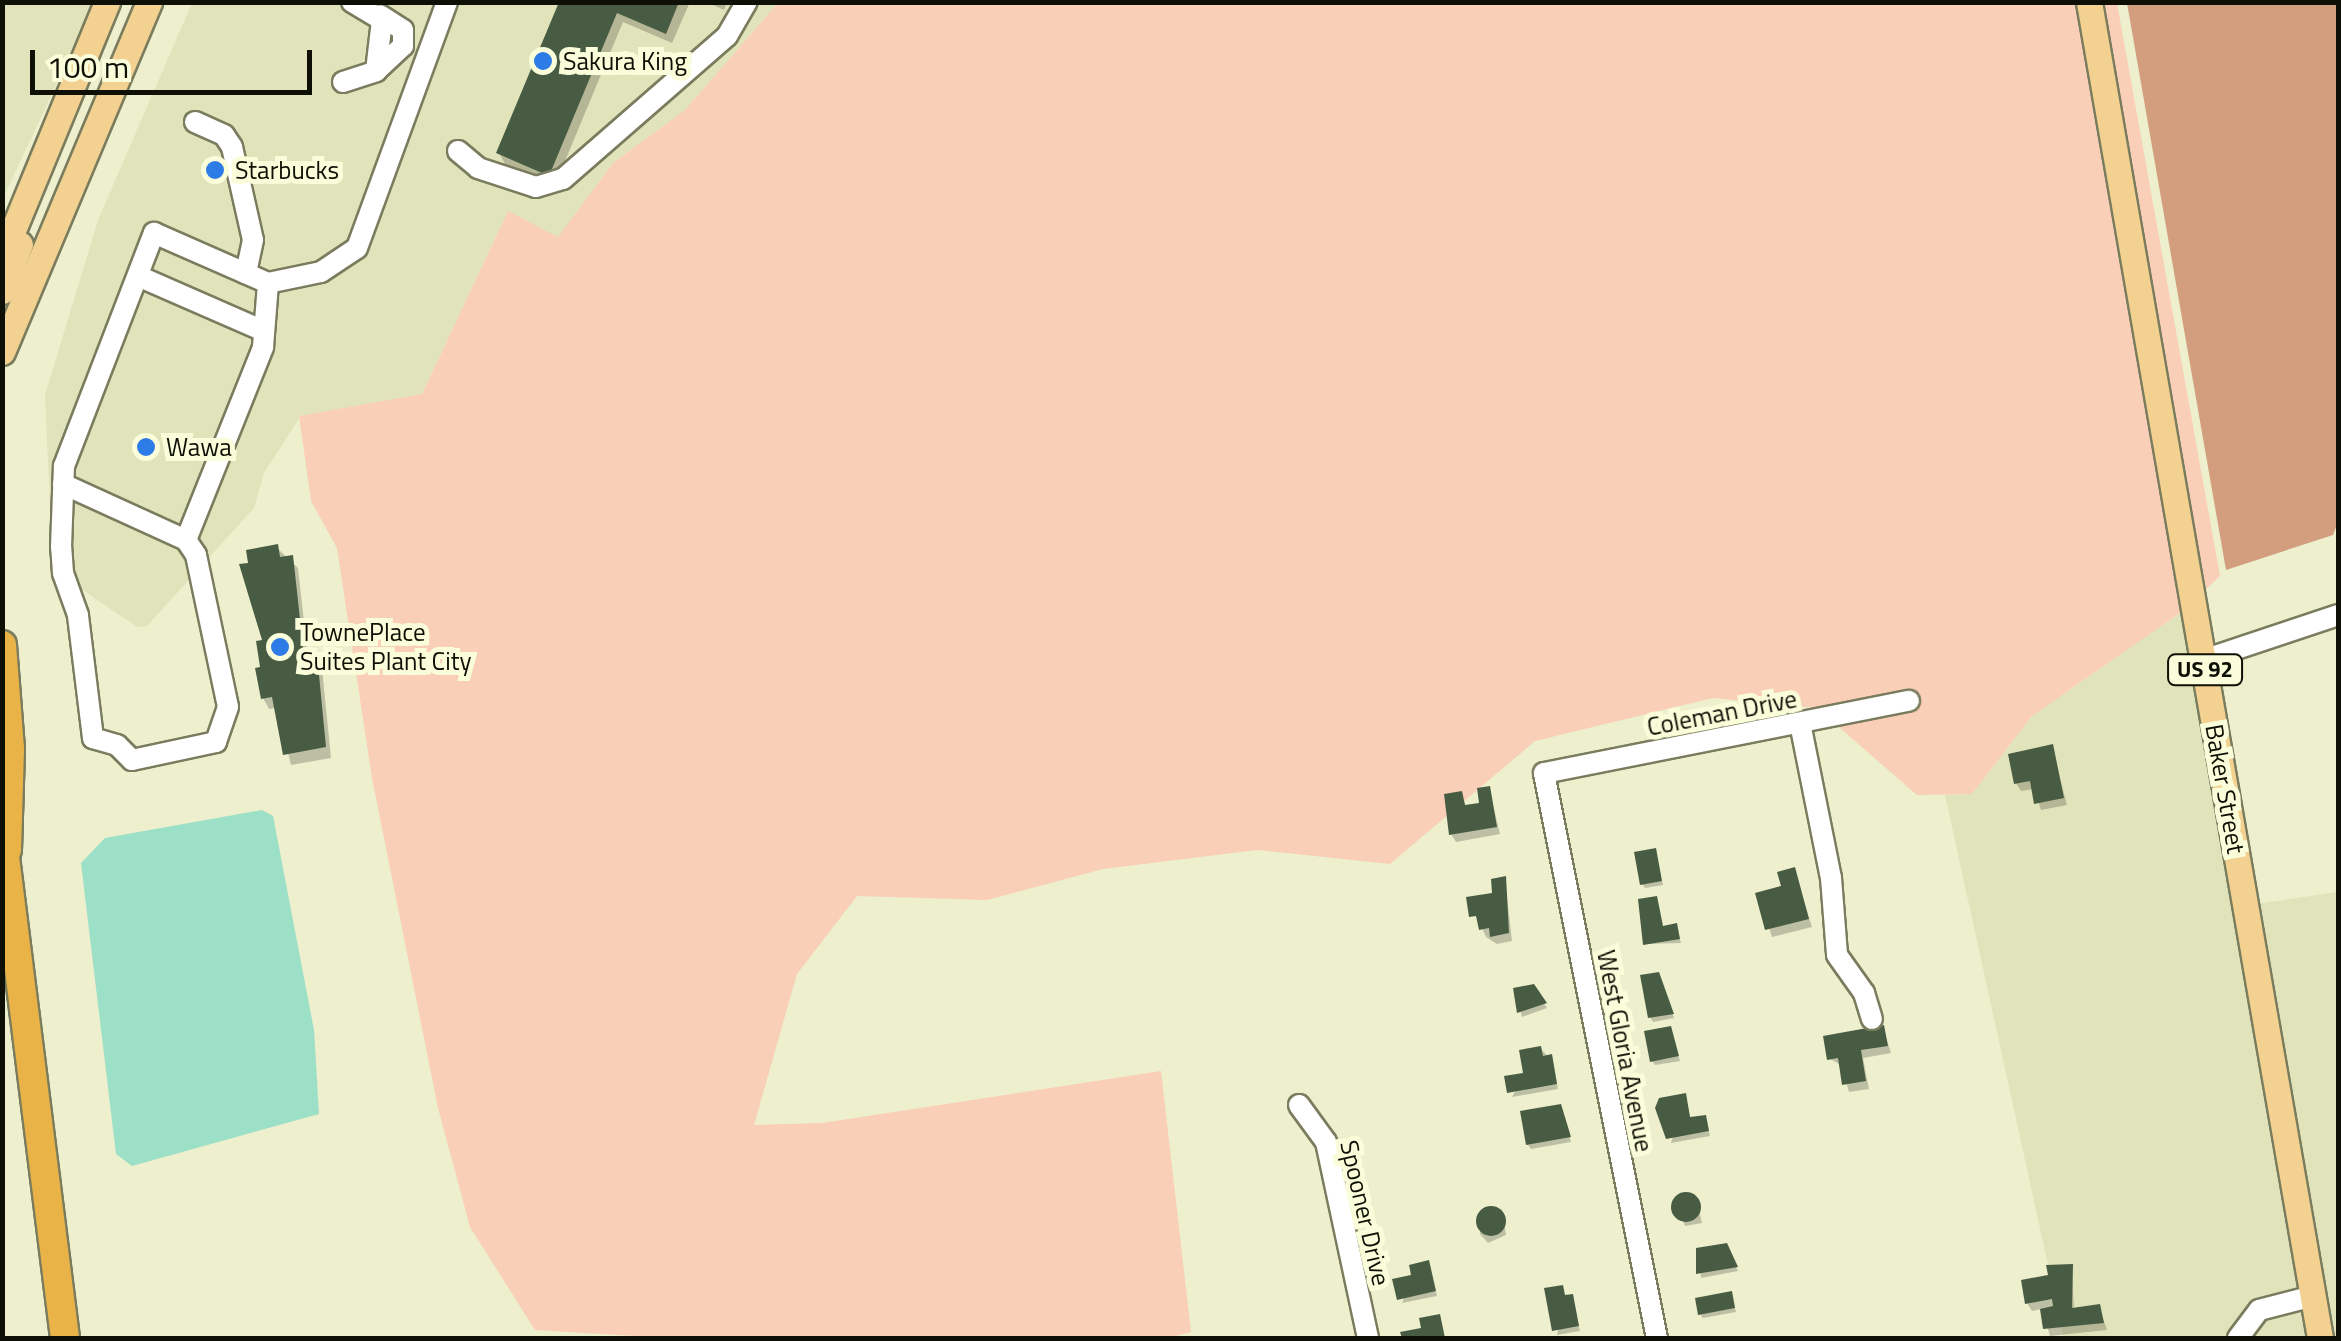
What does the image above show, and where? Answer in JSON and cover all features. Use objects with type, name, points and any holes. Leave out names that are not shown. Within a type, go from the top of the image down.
[{"type":"highway","points":[[2,645],[10,749],[7,871]]},
{"type":"highway","points":[[2,833],[65,1338]]},
{"type":"main road","points":[[2,258],[107,2]]},
{"type":"main road","points":[[2,352],[149,2]]},
{"type":"main road","name":"Baker Street","points":[[2089,2],[2320,1338]]},
{"type":"main road","points":[[66,103],[59,166],[68,195]]},
{"type":"main road","points":[[2,290],[44,158]]},
{"type":"street","points":[[343,82],[376,70],[380,14],[352,2]]},
{"type":"street","points":[[63,484],[186,540],[196,555],[228,707],[216,742],[132,760],[117,745],[93,738],[78,615],[63,572],[63,484],[64,466],[154,233],[268,283],[322,272],[357,248],[447,2]]},
{"type":"street","points":[[458,152],[478,168],[536,187],[563,179],[727,36],[747,2]]},
{"type":"street","points":[[195,122],[224,135],[232,147],[253,240],[246,273]]},
{"type":"street","points":[[138,276],[264,331]]},
{"type":"street","points":[[186,540],[264,331],[268,283]]},
{"type":"street","points":[[2203,660],[2338,614]]},
{"type":"street","name":"Coleman Drive","points":[[1544,773],[1909,701]]},
{"type":"street","points":[[1800,723],[1831,878],[1837,955],[1864,993],[1872,1020]]},
{"type":"street","name":"West Gloria Avenue","points":[[1544,773],[1657,1338]]},
{"type":"street","name":"Spooner Drive","points":[[1299,1105],[1326,1142],[1368,1338]]},
{"type":"street","points":[[2238,1338],[2259,1310],[2313,1296]]},
{"type":"shaded area","points":[[3,3],[95,3],[3,198]]},
{"type":"shaded area","points":[[192,3],[778,3],[685,110],[613,163],[558,238],[508,211],[422,394],[300,417],[264,473],[254,508],[147,626],[137,627],[53,570],[45,395],[98,220]]},
{"type":"shaded area","points":[[778,3],[2078,3],[2183,611],[2032,716],[1972,794],[1917,795],[1817,708],[1713,698],[1535,741],[1390,864],[1257,850],[1103,869],[987,900],[857,896],[797,974],[754,1125],[822,1123],[1161,1071],[1191,1332],[1168,1338],[668,1338],[535,1330],[470,1227],[438,1108],[372,778],[337,548],[311,501],[299,416],[422,394],[508,211],[558,237],[613,163],[685,110]]},
{"type":"shaded area","points":[[2100,3],[2117,3],[2220,576],[2202,593]]},
{"type":"shaded area","points":[[2127,3],[2338,3],[2338,522],[2333,535],[2226,570]]},
{"type":"shaded area","points":[[2183,611],[2309,1338],[2064,1338],[1945,795],[1972,794],[2032,716]]},
{"type":"shaded area","points":[[262,810],[273,816],[314,1030],[319,1114],[132,1166],[116,1154],[81,863],[105,838]]},
{"type":"shaded area","points":[[2338,892],[2338,1338],[2332,1338],[2256,904]]},
{"type":"building","points":[[559,2],[679,2],[666,34],[617,13],[549,176],[496,153]]},
{"type":"building","name":"TownePlace Suites Plant City","points":[[278,544],[280,557],[293,555],[304,656],[317,654],[326,747],[283,755],[272,697],[261,699],[255,668],[260,667],[256,641],[262,640],[239,564],[248,563],[246,550]]},
{"type":"building","points":[[2053,744],[2064,798],[2034,804],[2030,781],[2014,784],[2008,754]]},
{"type":"building","points":[[1490,786],[1497,827],[1449,835],[1444,794],[1462,791],[1465,805],[1479,803],[1477,788]]},
{"type":"building","points":[[1656,848],[1662,881],[1640,885],[1634,852]]},
{"type":"building","points":[[1795,867],[1809,919],[1765,930],[1755,893],[1781,886],[1777,872]]},
{"type":"building","points":[[1506,876],[1509,933],[1490,937],[1489,928],[1479,930],[1476,916],[1469,917],[1466,897],[1492,893],[1491,879]]},
{"type":"building","points":[[1657,896],[1663,926],[1677,923],[1680,939],[1643,945],[1638,899]]},
{"type":"building","points":[[1659,972],[1674,1014],[1648,1018],[1640,975]]},
{"type":"building","points":[[1534,984],[1547,1003],[1517,1013],[1513,988]]},
{"type":"building","points":[[1884,1025],[1888,1046],[1861,1050],[1866,1081],[1842,1085],[1838,1058],[1827,1060],[1823,1036]]},
{"type":"building","points":[[1671,1026],[1679,1056],[1650,1062],[1644,1031]]},
{"type":"building","points":[[1541,1046],[1543,1056],[1552,1054],[1557,1084],[1507,1093],[1504,1076],[1523,1073],[1519,1050]]},
{"type":"building","points":[[1686,1093],[1690,1117],[1706,1115],[1709,1131],[1666,1139],[1655,1108],[1659,1098]]},
{"type":"building","points":[[1561,1104],[1571,1137],[1526,1145],[1520,1111]]},
{"type":"building","points":[[1686,1192],[1697,1196],[1701,1207],[1697,1218],[1686,1222],[1675,1218],[1671,1207],[1675,1196]]},
{"type":"building","points":[[1491,1206],[1501,1211],[1506,1221],[1501,1231],[1491,1236],[1481,1231],[1476,1221],[1481,1211]]},
{"type":"building","points":[[1727,1243],[1738,1267],[1696,1274],[1696,1248]]},
{"type":"building","points":[[1429,1260],[1436,1291],[1397,1300],[1392,1279],[1411,1275],[1409,1265]]},
{"type":"building","points":[[2073,1264],[2072,1308],[2100,1304],[2104,1323],[2043,1329],[2040,1309],[2053,1306],[2052,1299],[2025,1304],[2021,1280],[2048,1275],[2046,1265]]},
{"type":"building","points":[[1563,1285],[1565,1295],[1573,1294],[1579,1326],[1552,1331],[1544,1288]]},
{"type":"building","points":[[1732,1291],[1735,1308],[1698,1315],[1695,1298]]},
{"type":"building","points":[[1440,1314],[1445,1338],[1402,1338],[1400,1332],[1421,1328],[1419,1318]]},
{"type":"place","name":"Sakura King","points":[[543,61]]},
{"type":"place","name":"Starbucks","points":[[215,170]]},
{"type":"place","name":"Wawa","points":[[146,447]]},
{"type":"place","name":"TownePlace Suites Plant City","points":[[280,647]]}]
